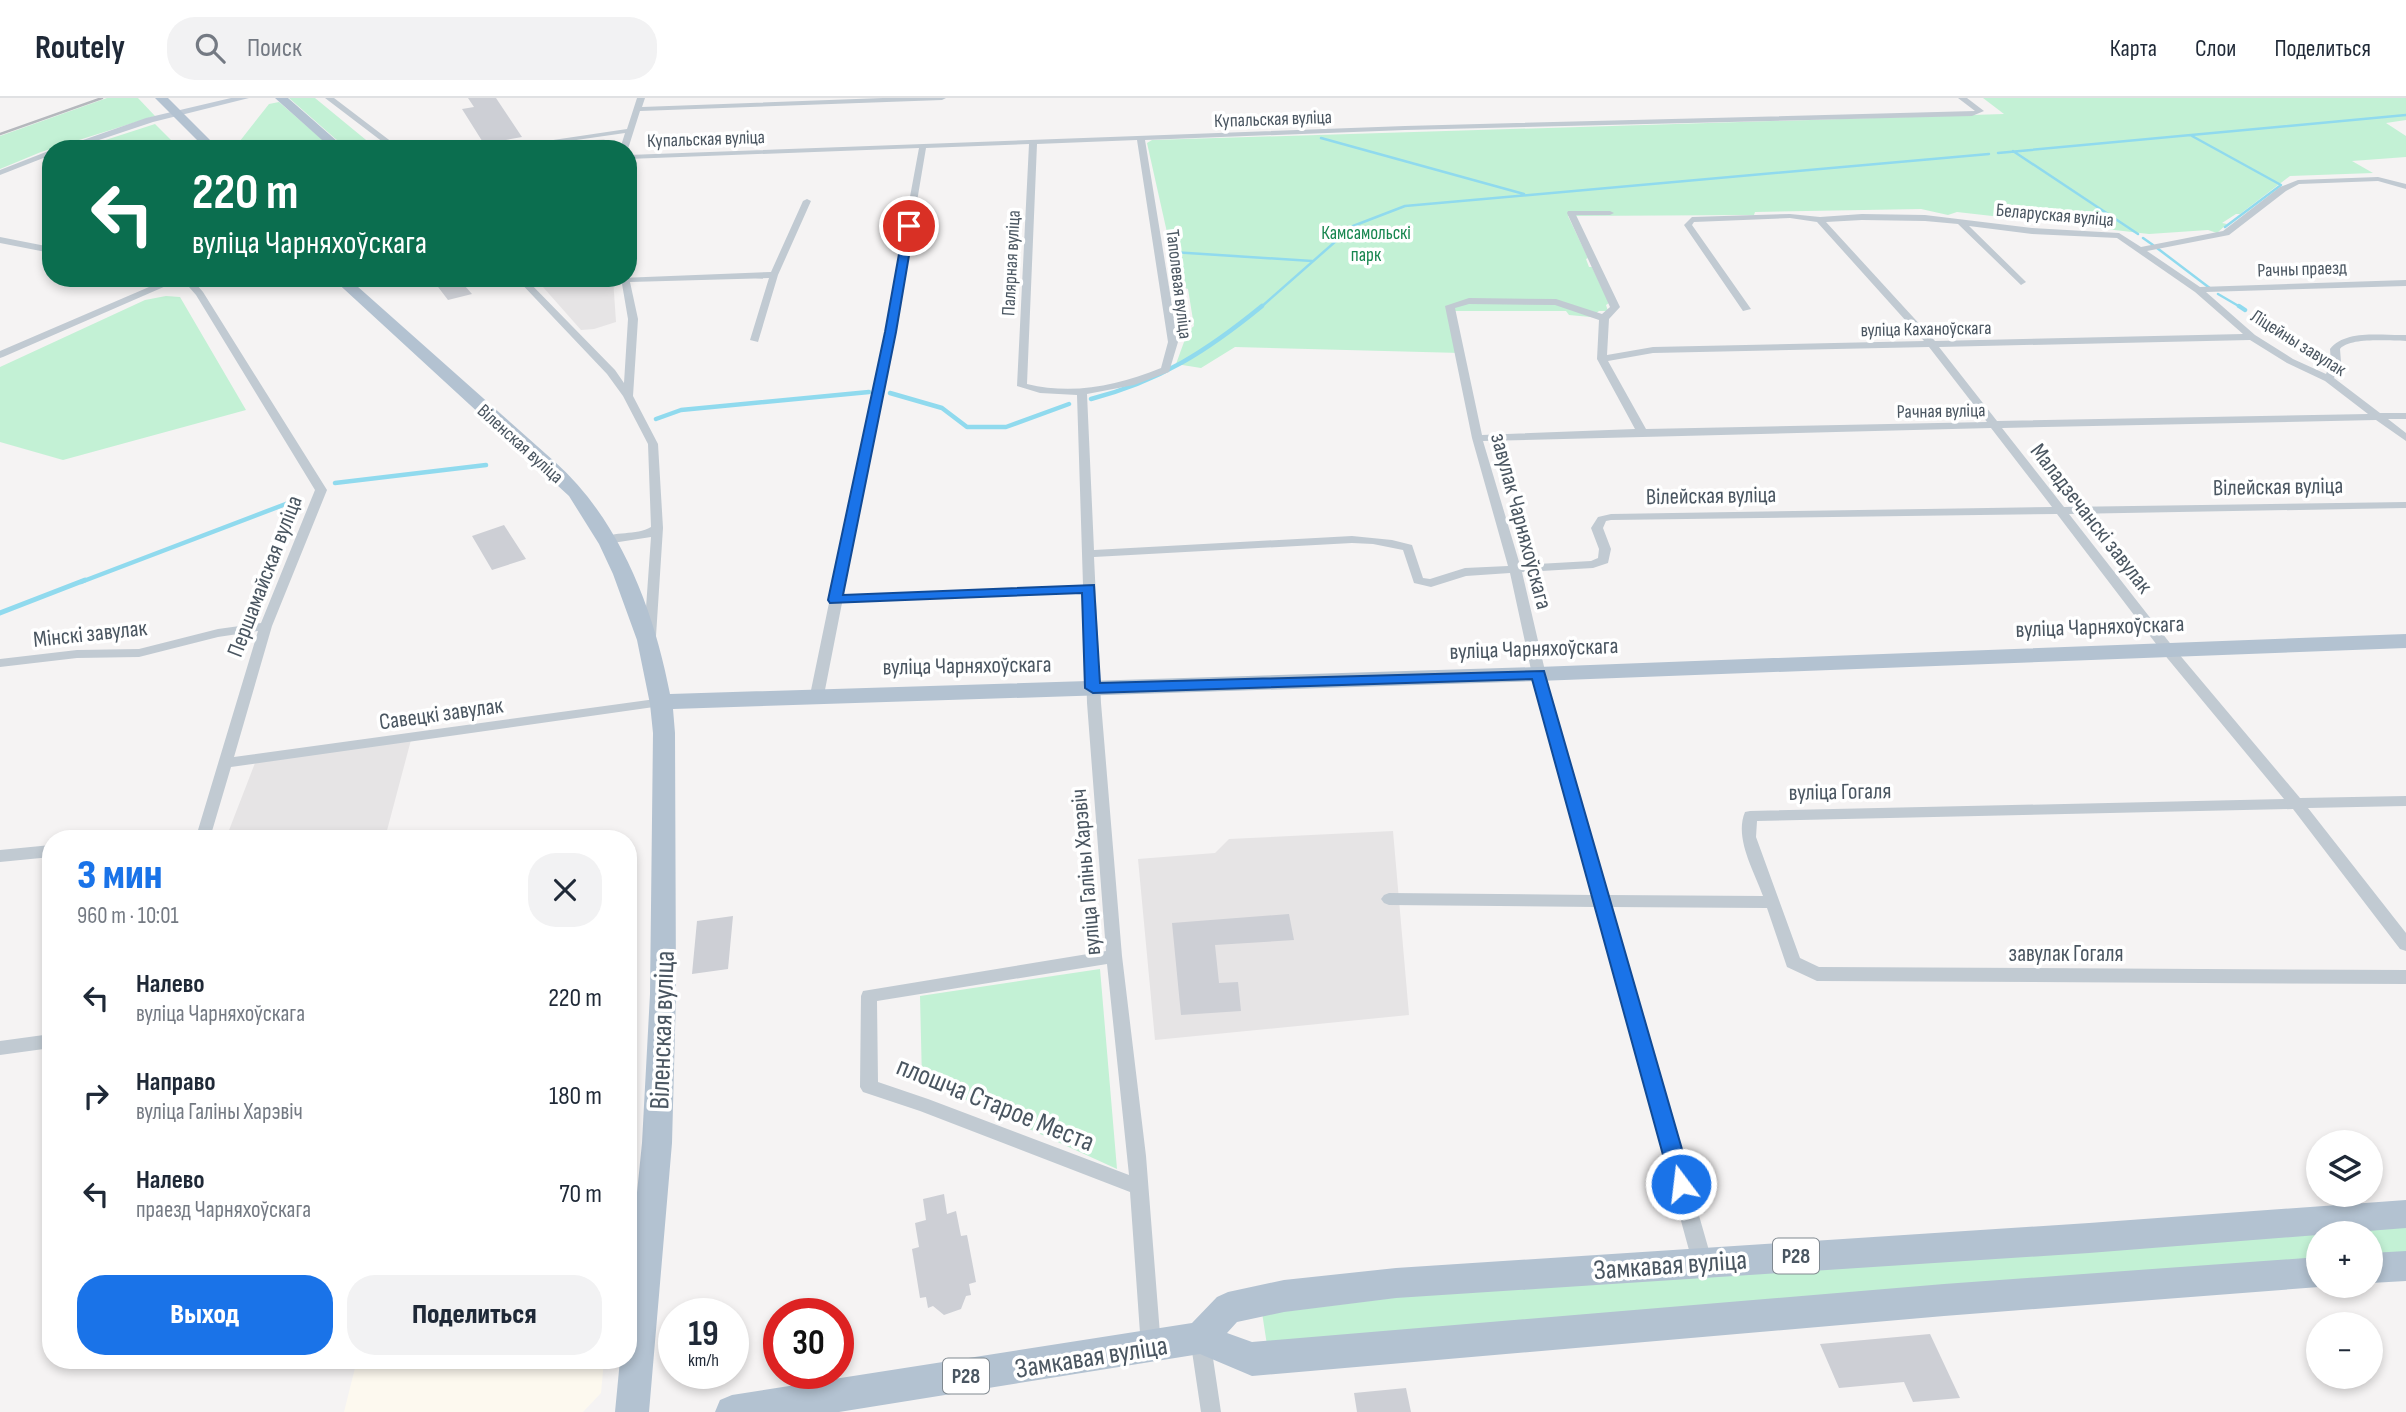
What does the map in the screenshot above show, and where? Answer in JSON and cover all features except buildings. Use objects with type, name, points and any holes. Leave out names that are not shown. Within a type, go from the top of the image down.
[{"type":"main road","points":[[162,98],[203,140]]},
{"type":"main road","points":[[95,140],[150,120],[244,98]]},
{"type":"main road","points":[[281,98],[330,140]]},
{"type":"main road","name":"Віленская вуліца","points":[[349,287],[575,491],[606,540],[643,624],[663,702],[664,958],[657,1143],[637,1358]]},
{"type":"main road","name":"вуліца Чарняхоўскага","points":[[663,702],[1538,674],[2406,641]]},
{"type":"main road","name":"Замкавая вуліца","points":[[1200,1338],[1228,1308],[1284,1296],[1396,1283],[2090,1238],[2406,1214]]},
{"type":"main road","points":[[2383,1267],[2406,1266]]},
{"type":"main road","name":"Замкавая вуліца","points":[[732,1412],[1200,1338],[1252,1359],[1916,1302],[2306,1273]]},
{"type":"main road","name":"Віленская вуліца","points":[[632,1412],[636,1369]]},
{"type":"street","points":[[329,98],[385,140]]},
{"type":"street","points":[[626,140],[641,98]]},
{"type":"street","points":[[638,109],[942,98]]},
{"type":"street","name":"Купальская вуліца","points":[[637,157],[1405,128],[1972,114],[1980,111],[1962,98]]},
{"type":"street","points":[[562,140],[628,131]]},
{"type":"street","name":"Таполевая вуліца","points":[[1022,386],[1042,392],[1082,392],[1136,383],[1165,370],[1173,342],[1141,139]]},
{"type":"street","name":"Палярная вуліца","points":[[1022,386],[1033,143]]},
{"type":"street","points":[[817,695],[890,332],[923,146]]},
{"type":"street","points":[[0,173],[42,156]]},
{"type":"street","name":"Беларуская вуліца","points":[[1746,309],[1688,225],[1692,220],[1790,216],[1820,220],[1862,217],[1925,218],[2032,231],[2100,233],[2119,236],[2141,250],[2227,233],[2283,189],[2298,182],[2378,179],[2406,187]]},
{"type":"street","points":[[755,340],[774,275],[807,201]]},
{"type":"street","points":[[1611,213],[1571,214],[1615,307],[1604,318],[1602,359],[1642,432]]},
{"type":"street","name":"Маладзечанскі завулак","points":[[1820,220],[1933,345],[2168,650],[2297,803],[2406,945]]},
{"type":"street","name":"Беларуская вуліца","points":[[1959,222],[2021,282]]},
{"type":"street","points":[[0,240],[42,248]]},
{"type":"street","name":"Ліцейны завулак","points":[[2141,250],[2199,290],[2252,337],[2290,361],[2329,379],[2406,438]]},
{"type":"street","points":[[637,279],[774,275]]},
{"type":"street","name":"Рачны праезд","points":[[2199,290],[2406,283]]},
{"type":"street","points":[[0,355],[157,287]]},
{"type":"street","name":"Першамайская вуліца","points":[[194,287],[321,490],[266,626],[206,830]]},
{"type":"street","name":"Віленская вуліца","points":[[529,287],[611,372],[628,396],[653,444],[657,528],[649,648]]},
{"type":"street","points":[[627,287],[633,320],[628,396]]},
{"type":"street","name":"завулак Чарняхоўскага","points":[[1604,318],[1556,302],[1469,300],[1450,306],[1477,438],[1514,569],[1538,674],[1702,1262]]},
{"type":"street","name":"вуліца Каханоўскага","points":[[1602,359],[1653,349],[2252,337]]},
{"type":"street","points":[[2329,379],[2336,362],[2335,349],[2340,343],[2354,339],[2406,338]]},
{"type":"street","points":[[611,372],[631,368]]},
{"type":"street","name":"вуліца Галіны Харэвіч","points":[[1082,392],[1093,688],[1114,956],[1139,1187],[1151,1347]]},
{"type":"street","name":"Рачная вуліца","points":[[1477,438],[2406,416]]},
{"type":"street","name":"Вілейская вуліца","points":[[1090,554],[1306,542],[1376,541],[1396,543],[1408,548],[1418,580],[1431,583],[1465,572],[1593,565],[1604,559],[1605,549],[1597,528],[1602,519],[1611,517],[2406,505]]},
{"type":"street","points":[[606,540],[646,535],[657,528]]},
{"type":"street","points":[[835,600],[1089,588]]},
{"type":"street","name":"Мінскі завулак","points":[[0,663],[77,654],[138,653],[218,633],[266,626]]},
{"type":"street","name":"Савецкі завулак","points":[[224,763],[663,702]]},
{"type":"street","name":"вуліца Гогаля","points":[[1773,902],[1749,836],[1750,816],[2406,802]]},
{"type":"street","points":[[0,856],[42,852]]},
{"type":"street","points":[[1389,899],[1773,902]]},
{"type":"street","name":"завулак Гогаля","points":[[1773,902],[1793,962],[1817,974],[2406,977]]},
{"type":"street","name":"плошча Старое Места","points":[[1114,956],[869,996],[869,1087],[922,1104],[1139,1187]]},
{"type":"street","points":[[0,1048],[42,1042]]},
{"type":"street","points":[[1200,1338],[1211,1412]]},
{"type":"shaded area","points":[[543,287],[614,287],[616,322],[581,330]]},
{"type":"shaded area","points":[[411,740],[387,830],[229,830],[255,763]]},
{"type":"shaded area","points":[[1393,831],[1409,1015],[1155,1040],[1138,859],[1215,853],[1229,839]]},
{"type":"shaded area","points":[[355,1369],[603,1369],[601,1393],[583,1412],[344,1412]]},
{"type":"green space","points":[[107,98],[138,98],[155,116],[79,140],[42,140],[42,152],[0,169],[0,136]]},
{"type":"green space","points":[[289,98],[315,98],[366,140],[337,140]]},
{"type":"green space","name":"Камсамольскі парк","points":[[1983,98],[2406,98],[2406,120],[2386,123],[2406,136],[2406,157],[2352,161],[2373,173],[2290,176],[2240,214],[2222,223],[2227,224],[2217,233],[2208,230],[2149,234],[1957,212],[1948,215],[1921,209],[1755,212],[1754,215],[1568,216],[1588,258],[1589,267],[1592,267],[1609,303],[1606,305],[1608,311],[1599,311],[1591,317],[1569,315],[1566,311],[1455,311],[1461,353],[1235,347],[1201,368],[1176,364],[1188,331],[1194,326],[1188,289],[1179,286],[1147,143],[1152,140],[2004,114]]},
{"type":"green space","points":[[279,102],[323,140],[241,140],[269,104]]},
{"type":"green space","points":[[155,124],[171,140],[106,140]]},
{"type":"green space","points":[[166,296],[180,297],[246,410],[63,460],[0,442],[0,367],[145,300]]},
{"type":"green space","points":[[1100,969],[1117,1169],[922,1080],[920,996]]},
{"type":"green space","points":[[2406,1221],[2406,1255],[2383,1257],[2383,1223]]},
{"type":"green space","points":[[2306,1228],[2306,1263],[1267,1345],[1261,1306]]},
{"type":"waterway","points":[[2014,152],[2406,115]]},
{"type":"waterway","points":[[2192,136],[2281,185],[2225,227]]},
{"type":"waterway","points":[[1321,138],[1524,194]]},
{"type":"waterway","points":[[1998,153],[2014,152]]},
{"type":"waterway","points":[[2014,152],[2138,234]]},
{"type":"waterway","points":[[1260,308],[1353,226],[1405,206],[1989,154]]},
{"type":"waterway","points":[[2143,238],[2153,245]]},
{"type":"waterway","points":[[2157,248],[2211,289]]},
{"type":"waterway","points":[[1172,252],[1312,261]]},
{"type":"waterway","points":[[2218,294],[2242,308]]},
{"type":"waterway","points":[[1091,399],[1139,383],[1182,363],[1262,306]]},
{"type":"waterway","points":[[656,419],[681,410],[869,392]]},
{"type":"waterway","points":[[890,393],[942,408],[967,427],[1006,427],[1069,404]]},
{"type":"waterway","points":[[335,483],[486,465]]},
{"type":"waterway","points":[[81,582],[291,502]]},
{"type":"waterway","points":[[0,613],[85,580]]},
{"type":"railway","points":[[0,134],[102,98]]},
{"type":"route","points":[[909,226],[835,600],[1089,588],[1093,688],[1538,674],[1681,1184]]}]
